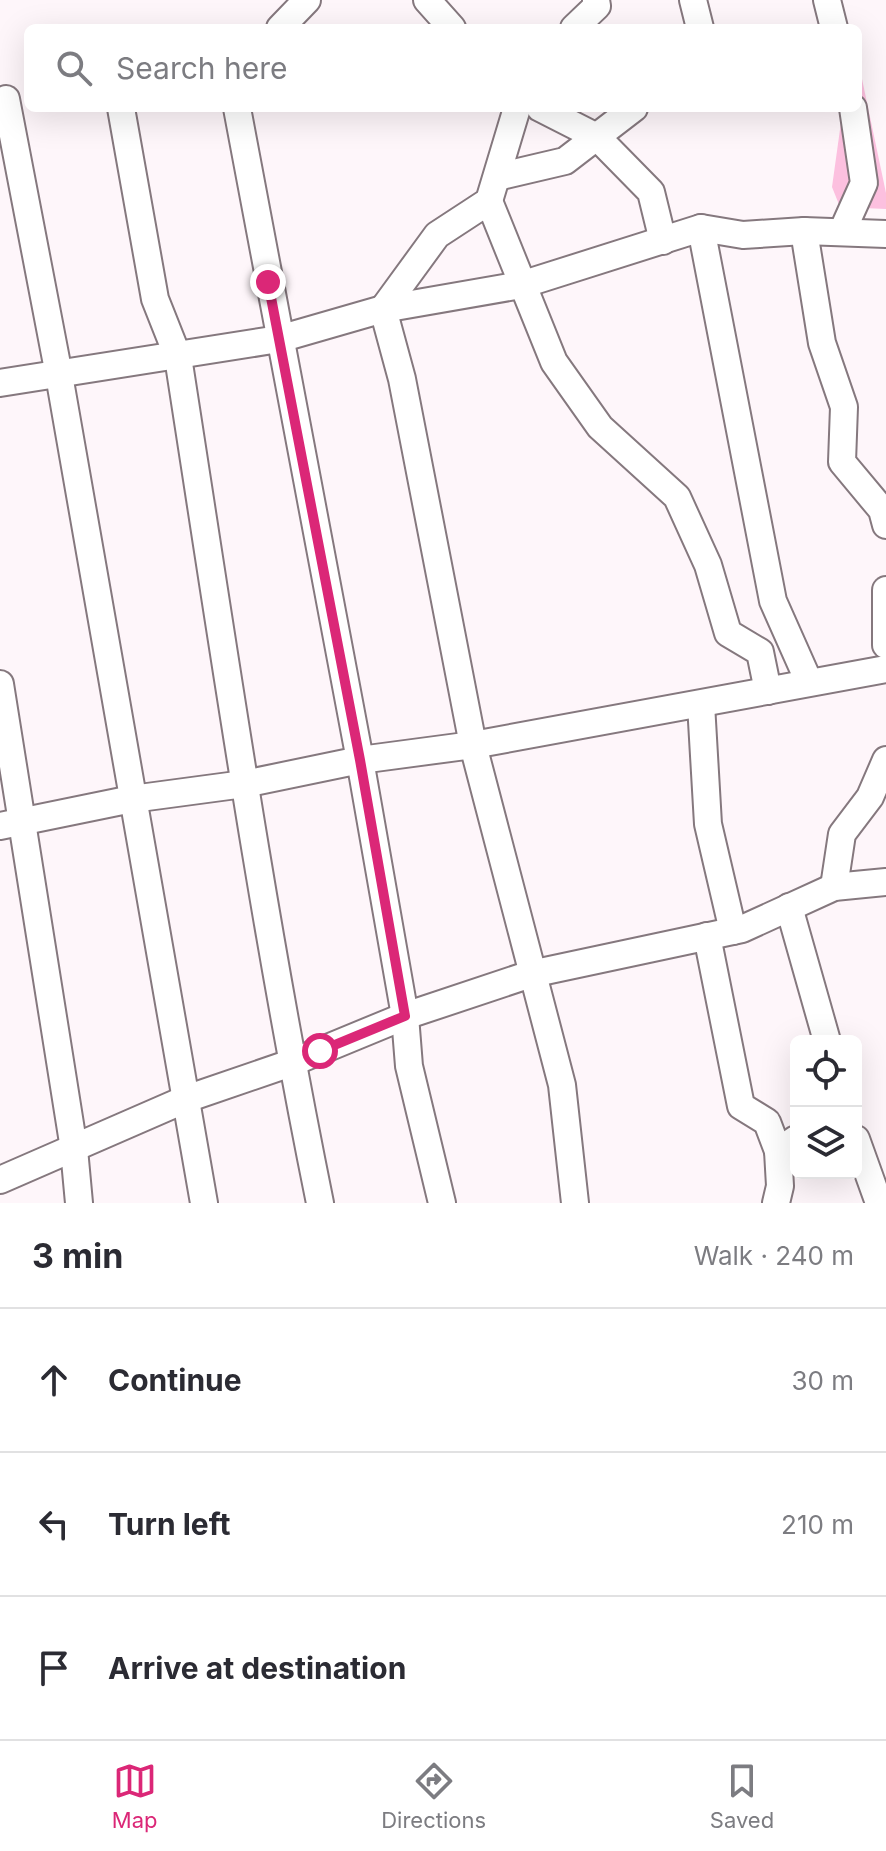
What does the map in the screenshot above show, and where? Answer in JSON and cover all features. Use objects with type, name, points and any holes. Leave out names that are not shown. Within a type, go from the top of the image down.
[{"type":"street","points":[[284,24],[307,0]]},
{"type":"street","points":[[427,0],[448,24]]},
{"type":"street","points":[[578,24],[597,6],[596,0]]},
{"type":"street","points":[[693,0],[699,24]]},
{"type":"street","points":[[827,0],[833,24]]},
{"type":"street","points":[[6,99],[59,375],[204,1203]]},
{"type":"street","points":[[122,112],[155,299],[178,357],[244,784],[291,1063],[320,1203]]},
{"type":"street","points":[[238,112],[360,760],[405,1016],[409,1066],[442,1203]]},
{"type":"street","points":[[516,112],[493,189],[521,285],[554,362],[600,427],[677,497],[708,565],[728,633],[760,652],[768,691]]},
{"type":"street","points":[[548,112],[597,137],[651,192],[663,241]]},
{"type":"street","points":[[383,309],[437,235],[493,189],[565,161],[629,112]]},
{"type":"street","points":[[842,232],[864,183],[854,112]]},
{"type":"street","points":[[0,383],[279,339],[383,309],[521,285],[701,228],[743,235],[804,231],[886,234]]},
{"type":"street","points":[[701,228],[773,601],[809,682]]},
{"type":"street","points":[[804,231],[822,343],[844,407],[842,462],[882,510],[886,525]]},
{"type":"street","points":[[383,309],[402,379],[473,745],[562,1085],[575,1203]]},
{"type":"street","points":[[886,590],[886,645]]},
{"type":"street","points":[[12,824],[132,799],[244,784],[360,760],[473,745],[886,669]]},
{"type":"street","points":[[0,684],[12,824],[74,1149],[79,1203]]},
{"type":"street","points":[[701,704],[708,824],[733,931]]},
{"type":"street","points":[[834,887],[842,834],[870,797],[886,760]]},
{"type":"street","points":[[0,1180],[186,1099],[291,1063],[405,1016],[531,974],[733,931],[834,887],[886,882]]},
{"type":"street","points":[[789,907],[825,1035]]},
{"type":"street","points":[[707,936],[741,1106],[767,1122],[787,1145],[776,1203]]},
{"type":"street","points":[[862,1156],[879,1203]]},
{"type":"shaded area","points":[[862,79],[886,193],[886,209],[840,207],[832,187],[841,112],[862,112]]},
{"type":"route","points":[[268,282],[360,760],[405,1016],[320,1051]]}]
